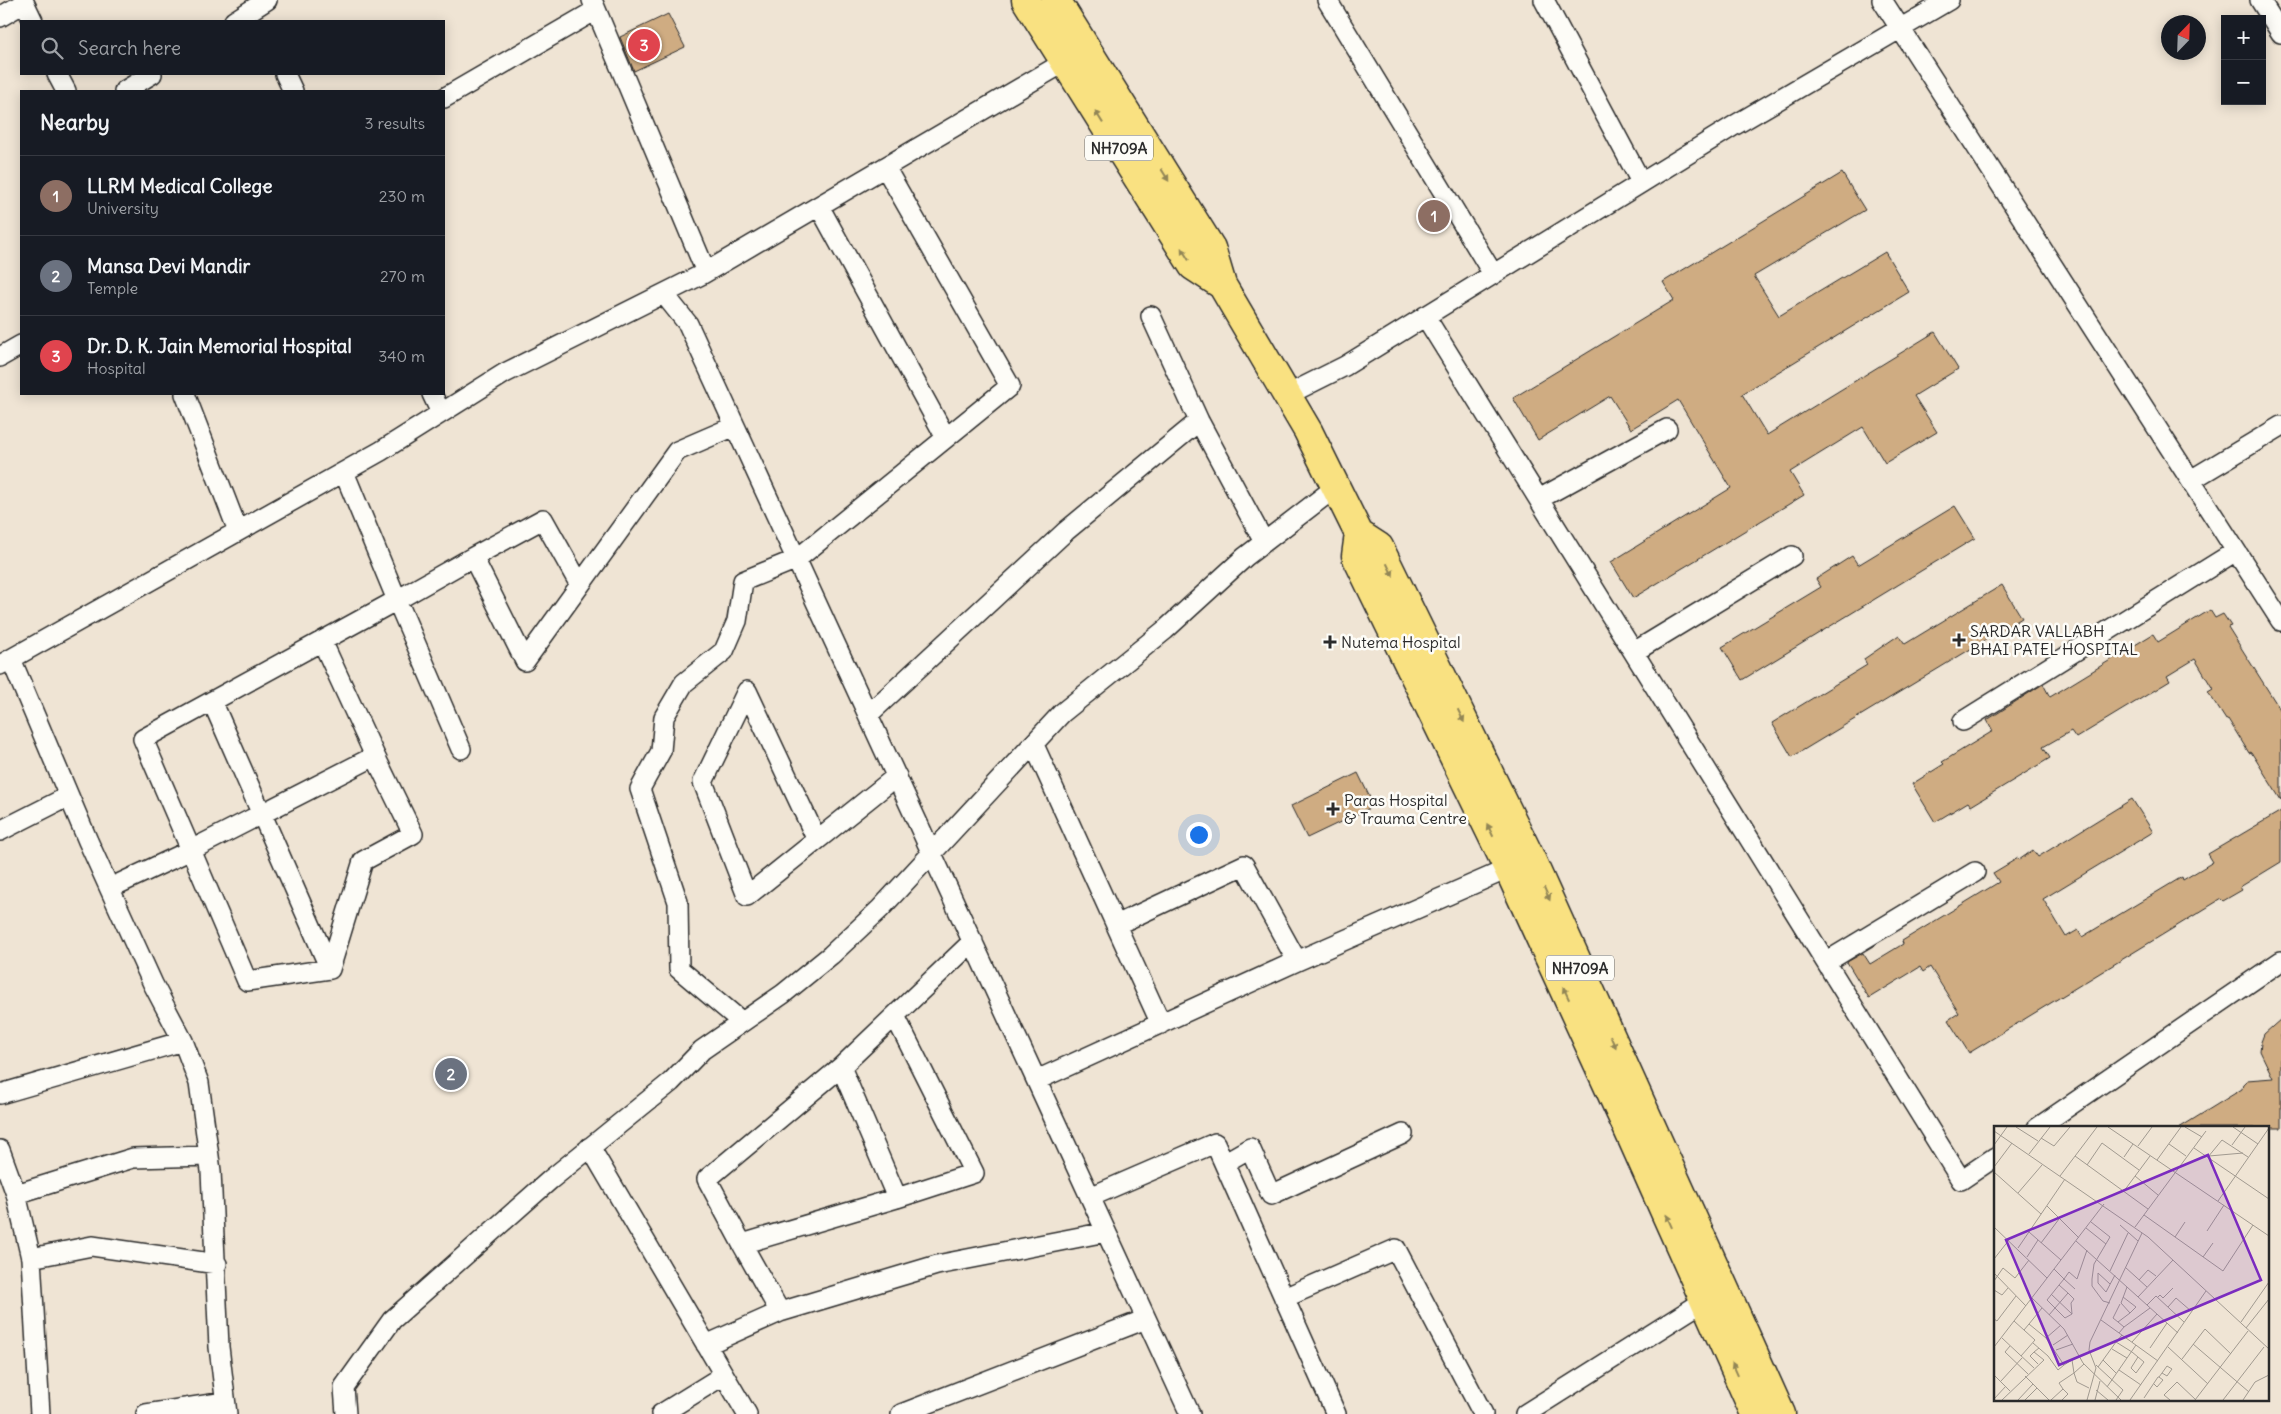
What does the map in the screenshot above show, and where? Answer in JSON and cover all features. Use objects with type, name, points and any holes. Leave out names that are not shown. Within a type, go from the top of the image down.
[{"type":"highway","name":"NH709A","points":[[1026,0],[1076,56],[1211,248],[1222,285],[1308,431],[1359,534],[1379,547],[1714,1294],[1781,1414]]},
{"type":"highway","name":"NH709A","points":[[1056,0],[1076,56]]},
{"type":"highway","name":"NH709A","points":[[1714,1294],[1754,1414]]},
{"type":"street","points":[[1544,0],[1641,182]]},
{"type":"street","points":[[1882,0],[1901,26],[2281,621]]},
{"type":"street","points":[[1287,395],[1345,366],[1641,182],[1901,26],[1949,0]]},
{"type":"street","points":[[2260,0],[2279,26]]},
{"type":"street","points":[[1330,1],[1493,274]]},
{"type":"street","points":[[0,17],[23,2],[32,20]]},
{"type":"street","points":[[445,97],[594,5],[706,272]]},
{"type":"street","points":[[236,20],[261,10]]},
{"type":"street","points":[[146,1414],[226,1408],[219,1347],[209,1156],[200,1084],[183,1040],[153,984],[69,796],[5,662],[344,472],[505,373],[706,272],[1076,56]]},
{"type":"street","points":[[58,75],[65,90]]},
{"type":"street","points":[[126,90],[150,75]]},
{"type":"street","points":[[285,75],[293,90]]},
{"type":"street","points":[[742,1022],[679,969],[678,902],[640,789],[661,751],[664,716],[684,683],[724,651],[737,621],[743,581],[797,559],[1010,386],[884,168]]},
{"type":"street","points":[[820,206],[946,438]]},
{"type":"street","points":[[664,294],[688,324],[1190,1414]]},
{"type":"street","points":[[1151,316],[1198,421],[1264,542]]},
{"type":"street","points":[[1426,316],[1961,1180],[1994,1158]]},
{"type":"street","points":[[0,356],[20,346]]},
{"type":"street","points":[[185,395],[238,531]]},
{"type":"street","points":[[432,395],[441,413]]},
{"type":"street","points":[[869,714],[1066,531],[1198,421]]},
{"type":"street","points":[[473,558],[525,660],[678,451],[735,426]]},
{"type":"street","points":[[2191,480],[2281,426]]},
{"type":"street","points":[[1539,499],[1667,429]]},
{"type":"street","points":[[344,472],[461,749]]},
{"type":"street","points":[[346,1414],[344,1387],[392,1320],[590,1147],[671,1082],[702,1050],[832,956],[880,909],[1062,713],[1165,630],[1264,542],[1336,488]]},
{"type":"street","points":[[330,969],[247,981],[143,738],[543,519],[580,585]]},
{"type":"street","points":[[1963,721],[2236,551]]},
{"type":"street","points":[[1634,652],[1792,556]]},
{"type":"street","points":[[322,641],[412,834],[363,861],[330,969]]},
{"type":"street","points":[[817,840],[747,691],[703,782],[748,896],[897,776]]},
{"type":"street","points":[[212,701],[330,969]]},
{"type":"street","points":[[1034,744],[1161,1024]]},
{"type":"street","points":[[110,888],[191,850],[375,756]]},
{"type":"street","points":[[0,831],[69,796]]},
{"type":"street","points":[[1037,1080],[1296,962],[1520,864]]},
{"type":"street","points":[[1116,925],[1244,865],[1296,962]]},
{"type":"street","points":[[1826,962],[1975,872]]},
{"type":"street","points":[[780,1312],[707,1179],[841,1067],[973,941]]},
{"type":"street","points":[[2040,1126],[2281,961]]},
{"type":"street","points":[[742,1244],[896,1198],[974,1172],[895,1016]]},
{"type":"street","points":[[0,1094],[183,1040]]},
{"type":"street","points":[[841,1067],[896,1198]]},
{"type":"street","points":[[1224,1163],[1250,1148],[1271,1195],[1403,1134]]},
{"type":"street","points":[[1090,1197],[1215,1143],[1336,1414]]},
{"type":"street","points":[[590,1147],[747,1414]]},
{"type":"street","points":[[0,1150],[16,1194],[31,1258],[40,1414]]},
{"type":"street","points":[[16,1194],[133,1158],[209,1156]]},
{"type":"street","points":[[706,1345],[780,1312],[937,1265],[1106,1232]]},
{"type":"street","points":[[31,1258],[92,1246],[216,1264]]},
{"type":"street","points":[[1284,1298],[1396,1250],[1483,1414]]},
{"type":"street","points":[[1525,1414],[1714,1294]]},
{"type":"street","points":[[901,1414],[1146,1318]]},
{"type":"street","points":[[661,1414],[724,1375]]},
{"type":"building","points":[[668,14],[685,47],[634,71],[620,37]]},
{"type":"building","points":[[1842,173],[1865,210],[1754,276],[1779,316],[1885,252],[1909,292],[1742,394],[1767,435],[1935,332],[1958,369],[1914,396],[1937,432],[1885,463],[1863,427],[1790,472],[1804,495],[1633,598],[1611,562],[1731,488],[1678,400],[1631,429],[1610,396],[1538,440],[1513,398],[1674,300],[1663,282]]},
{"type":"building","points":[[1955,506],[1975,538],[1742,680],[1722,647],[1821,587],[1816,579],[1852,556],[1858,565]]},
{"type":"building","points":[[2002,585],[2022,618],[1792,757],[1772,723],[1867,665],[1864,659],[1899,635],[1905,644]]},
{"type":"building","points":[[2210,610],[2215,618],[2223,614],[2231,626],[2228,627],[2281,711],[2281,800],[2251,752],[2249,753],[2228,719],[2226,720],[2208,692],[2213,689],[2195,659],[2167,676],[2170,681],[2076,738],[2071,731],[2043,747],[2050,758],[1971,806],[1968,802],[1935,822],[1912,784],[1944,764],[1942,762],[1993,731],[1987,720],[2043,684],[2050,697],[2153,634],[2158,642]]},
{"type":"building","points":[[1358,773],[1374,806],[1307,838],[1291,806]]},
{"type":"building","points":[[2132,799],[2153,832],[2043,899],[2066,937],[2078,930],[2082,937],[2182,877],[2183,880],[2213,862],[2208,854],[2281,811],[2281,862],[2240,887],[2242,890],[2223,901],[2221,899],[1969,1053],[1948,1020],[1959,1013],[1930,967],[1923,972],[1920,967],[1869,998],[1847,962],[1863,953],[1870,964],[1903,944],[1902,941],[1999,882],[1993,873],[2018,858],[2019,860],[2033,850],[2038,857]]},
{"type":"building","points":[[2281,1019],[2281,1128],[2268,1128],[2268,1126],[2182,1126],[2242,1089],[2243,1084],[2247,1080],[2273,1078],[2260,1051],[2264,1034]]},
{"type":"place","name":"Dr. D. K. Jain Memorial Hospital","points":[[644,45]]},
{"type":"place","name":"LLRM Medical College","points":[[1434,216]]},
{"type":"place","name":"SARDAR VALLABH BHAI PATEL HOSPITAL","points":[[1959,640]]},
{"type":"place","name":"Nutema Hospital","points":[[1330,642]]},
{"type":"place","name":"Paras Hospital & Trauma Centre","points":[[1333,809]]},
{"type":"place","name":"Mansa Devi Mandir","points":[[451,1074]]}]
